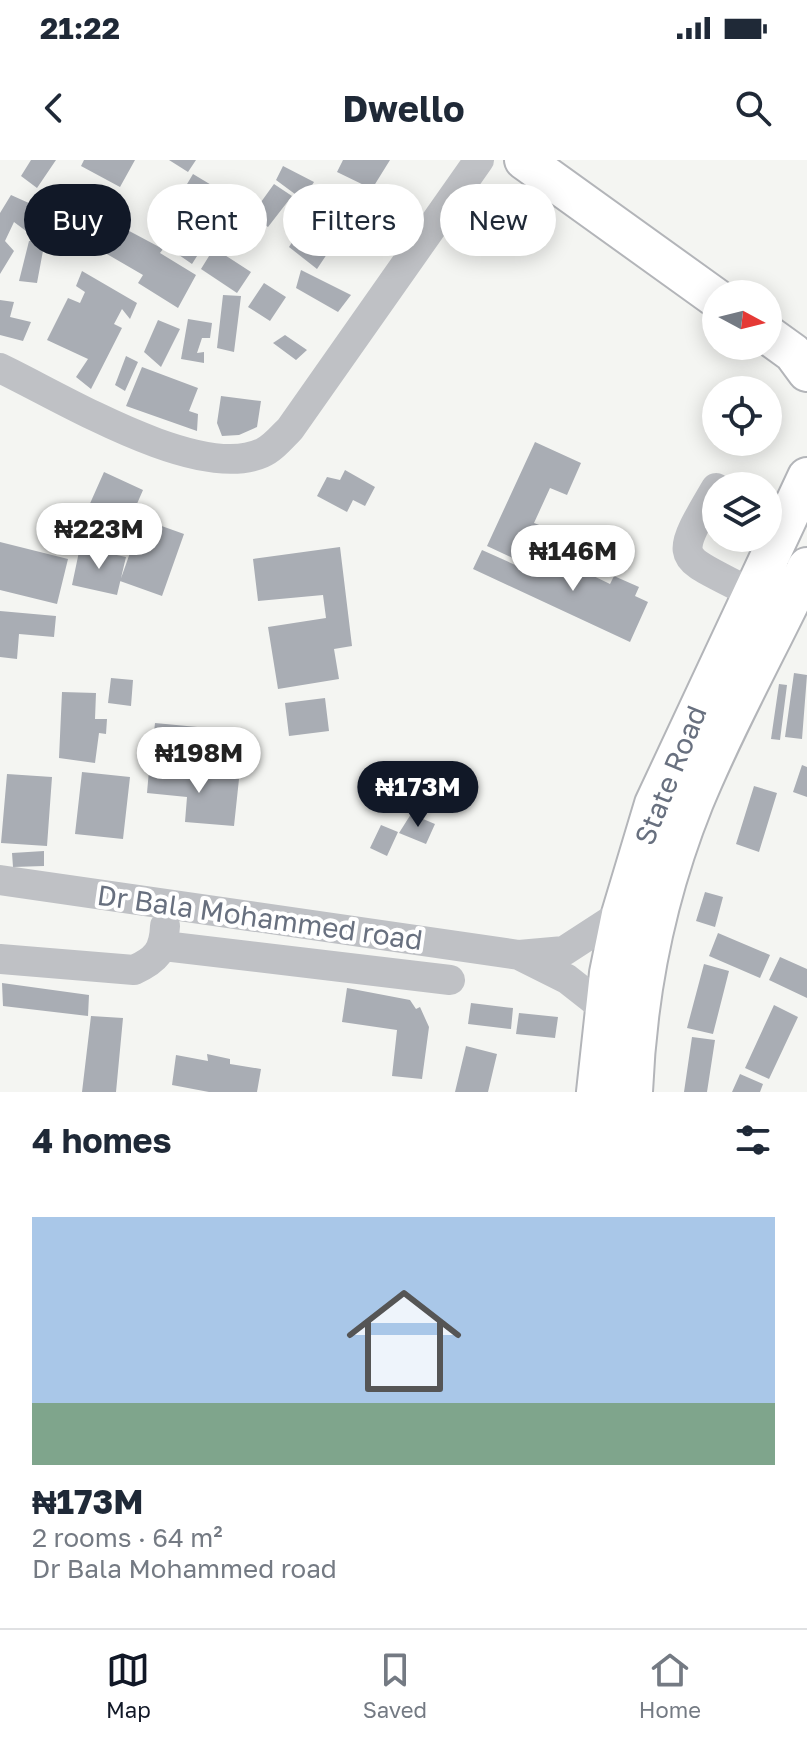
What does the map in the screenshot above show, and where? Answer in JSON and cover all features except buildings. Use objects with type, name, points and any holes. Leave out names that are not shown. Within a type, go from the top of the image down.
[{"type":"main road","points":[[524,160],[702,288]]},
{"type":"main road","name":"State Road","points":[[782,529],[807,477]]},
{"type":"main road","name":"State Road","points":[[596,1092],[604,1008],[621,914],[654,804],[771,552]]},
{"type":"main road","name":"State Road","points":[[633,1092],[642,994],[673,863],[694,802],[806,569]]},
{"type":"street","points":[[0,368],[176,452],[224,461],[263,453],[298,418],[479,160]]},
{"type":"street","points":[[702,512],[685,540],[693,562],[751,593]]},
{"type":"street","points":[[771,552],[806,569]]},
{"type":"street","name":"Dr Bala Mohammed road","points":[[0,880],[519,955]]},
{"type":"street","points":[[0,959],[134,970],[153,961],[164,946],[166,904]]},
{"type":"street","points":[[519,955],[564,951],[621,914]]},
{"type":"street","points":[[164,946],[450,980]]},
{"type":"street","points":[[519,955],[567,979],[604,1008]]}]
